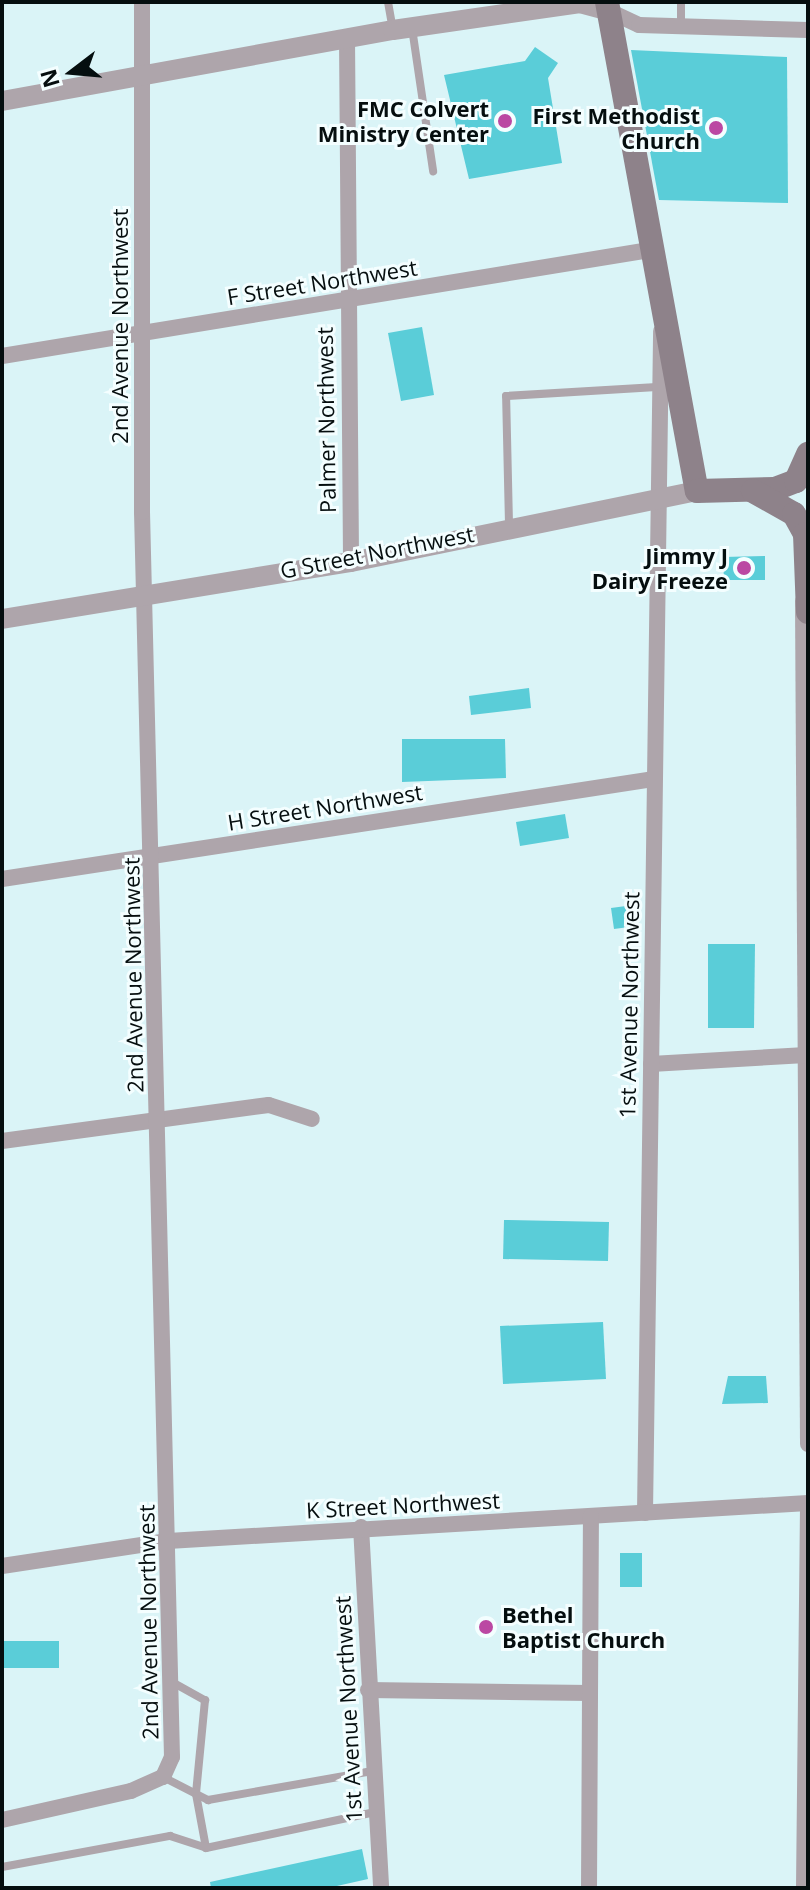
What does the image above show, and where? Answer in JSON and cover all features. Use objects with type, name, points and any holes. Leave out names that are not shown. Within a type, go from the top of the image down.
[{"type":"main road","points":[[608,7],[649,250],[697,491]]},
{"type":"main road","name":"G Street Northwest","points":[[697,491],[753,491],[796,481],[808,454]]},
{"type":"main road","points":[[753,491],[794,514],[805,534],[805,601]]},
{"type":"street","name":"2nd Avenue Northwest","points":[[142,2],[144,592],[172,1682],[172,1757],[163,1777]]},
{"type":"street","points":[[2,101],[347,37],[580,3],[608,7],[639,25],[808,30]]},
{"type":"street","name":"Palmer Northwest","points":[[347,37],[351,562]]},
{"type":"street","name":"F Street Northwest","points":[[2,356],[649,250]]},
{"type":"street","name":"1st Avenue Northwest","points":[[645,1513],[654,779],[653,498],[662,312]]},
{"type":"street","name":"G Street Northwest","points":[[2,619],[144,592],[351,562],[509,524],[697,491]]},
{"type":"street","points":[[805,601],[808,749],[808,1444]]},
{"type":"street","name":"H Street Northwest","points":[[2,879],[654,779]]},
{"type":"street","points":[[651,1064],[806,1055]]},
{"type":"street","points":[[2,1141],[269,1105],[312,1119]]},
{"type":"street","name":"K Street Northwest","points":[[2,1566],[168,1541],[361,1527],[808,1503]]},
{"type":"street","points":[[804,1888],[808,1510]]},
{"type":"street","points":[[589,1888],[591,1516]]},
{"type":"street","name":"1st Avenue Northwest","points":[[361,1527],[372,1771],[381,1888]]},
{"type":"street","points":[[368,1690],[590,1693]]},
{"type":"street","points":[[2,1820],[163,1777]]},
{"type":"lane","points":[[388,2],[403,28],[433,171]]},
{"type":"lane","points":[[681,2],[681,26]]},
{"type":"lane","points":[[509,524],[506,396],[657,387]]},
{"type":"lane","points":[[172,1682],[205,1700],[196,1794],[206,1848]]},
{"type":"lane","points":[[163,1777],[208,1800],[372,1771]]},
{"type":"lane","points":[[2,1867],[170,1836],[206,1848],[375,1812]]},
{"type":"building","name":"FMC Colvert Ministry Center","points":[[535,47],[558,63],[548,78],[562,163],[469,179],[444,75],[525,61]]},
{"type":"building","name":"First Methodist Church","points":[[631,50],[787,57],[788,203],[659,200]]},
{"type":"building","points":[[422,327],[434,395],[401,401],[388,333]]},
{"type":"building","name":"Jimmy J Dairy Freeze","points":[[765,556],[765,580],[724,580],[723,557]]},
{"type":"building","points":[[529,688],[531,708],[471,715],[469,696]]},
{"type":"building","points":[[402,739],[505,739],[506,778],[402,782]]},
{"type":"building","points":[[565,814],[569,838],[520,846],[516,822]]},
{"type":"building","points":[[626,906],[629,927],[614,929],[611,908]]},
{"type":"building","points":[[708,944],[755,944],[754,1028],[708,1028]]},
{"type":"building","points":[[504,1220],[609,1222],[608,1261],[503,1259]]},
{"type":"building","points":[[603,1322],[606,1379],[503,1384],[500,1326]]},
{"type":"building","points":[[728,1376],[766,1376],[768,1403],[722,1404]]},
{"type":"building","points":[[620,1553],[642,1553],[642,1587],[620,1587]]},
{"type":"building","points":[[2,1641],[59,1641],[59,1668],[2,1668]]},
{"type":"building","points":[[362,1849],[368,1879],[328,1888],[211,1888],[210,1882]]},
{"type":"place","name":"FMC Colvert Ministry Center","points":[[505,121]]},
{"type":"place","name":"First Methodist Church","points":[[716,128]]},
{"type":"place","name":"Jimmy J Dairy Freeze","points":[[744,568]]},
{"type":"place","name":"Bethel Baptist Church","points":[[486,1627]]}]
